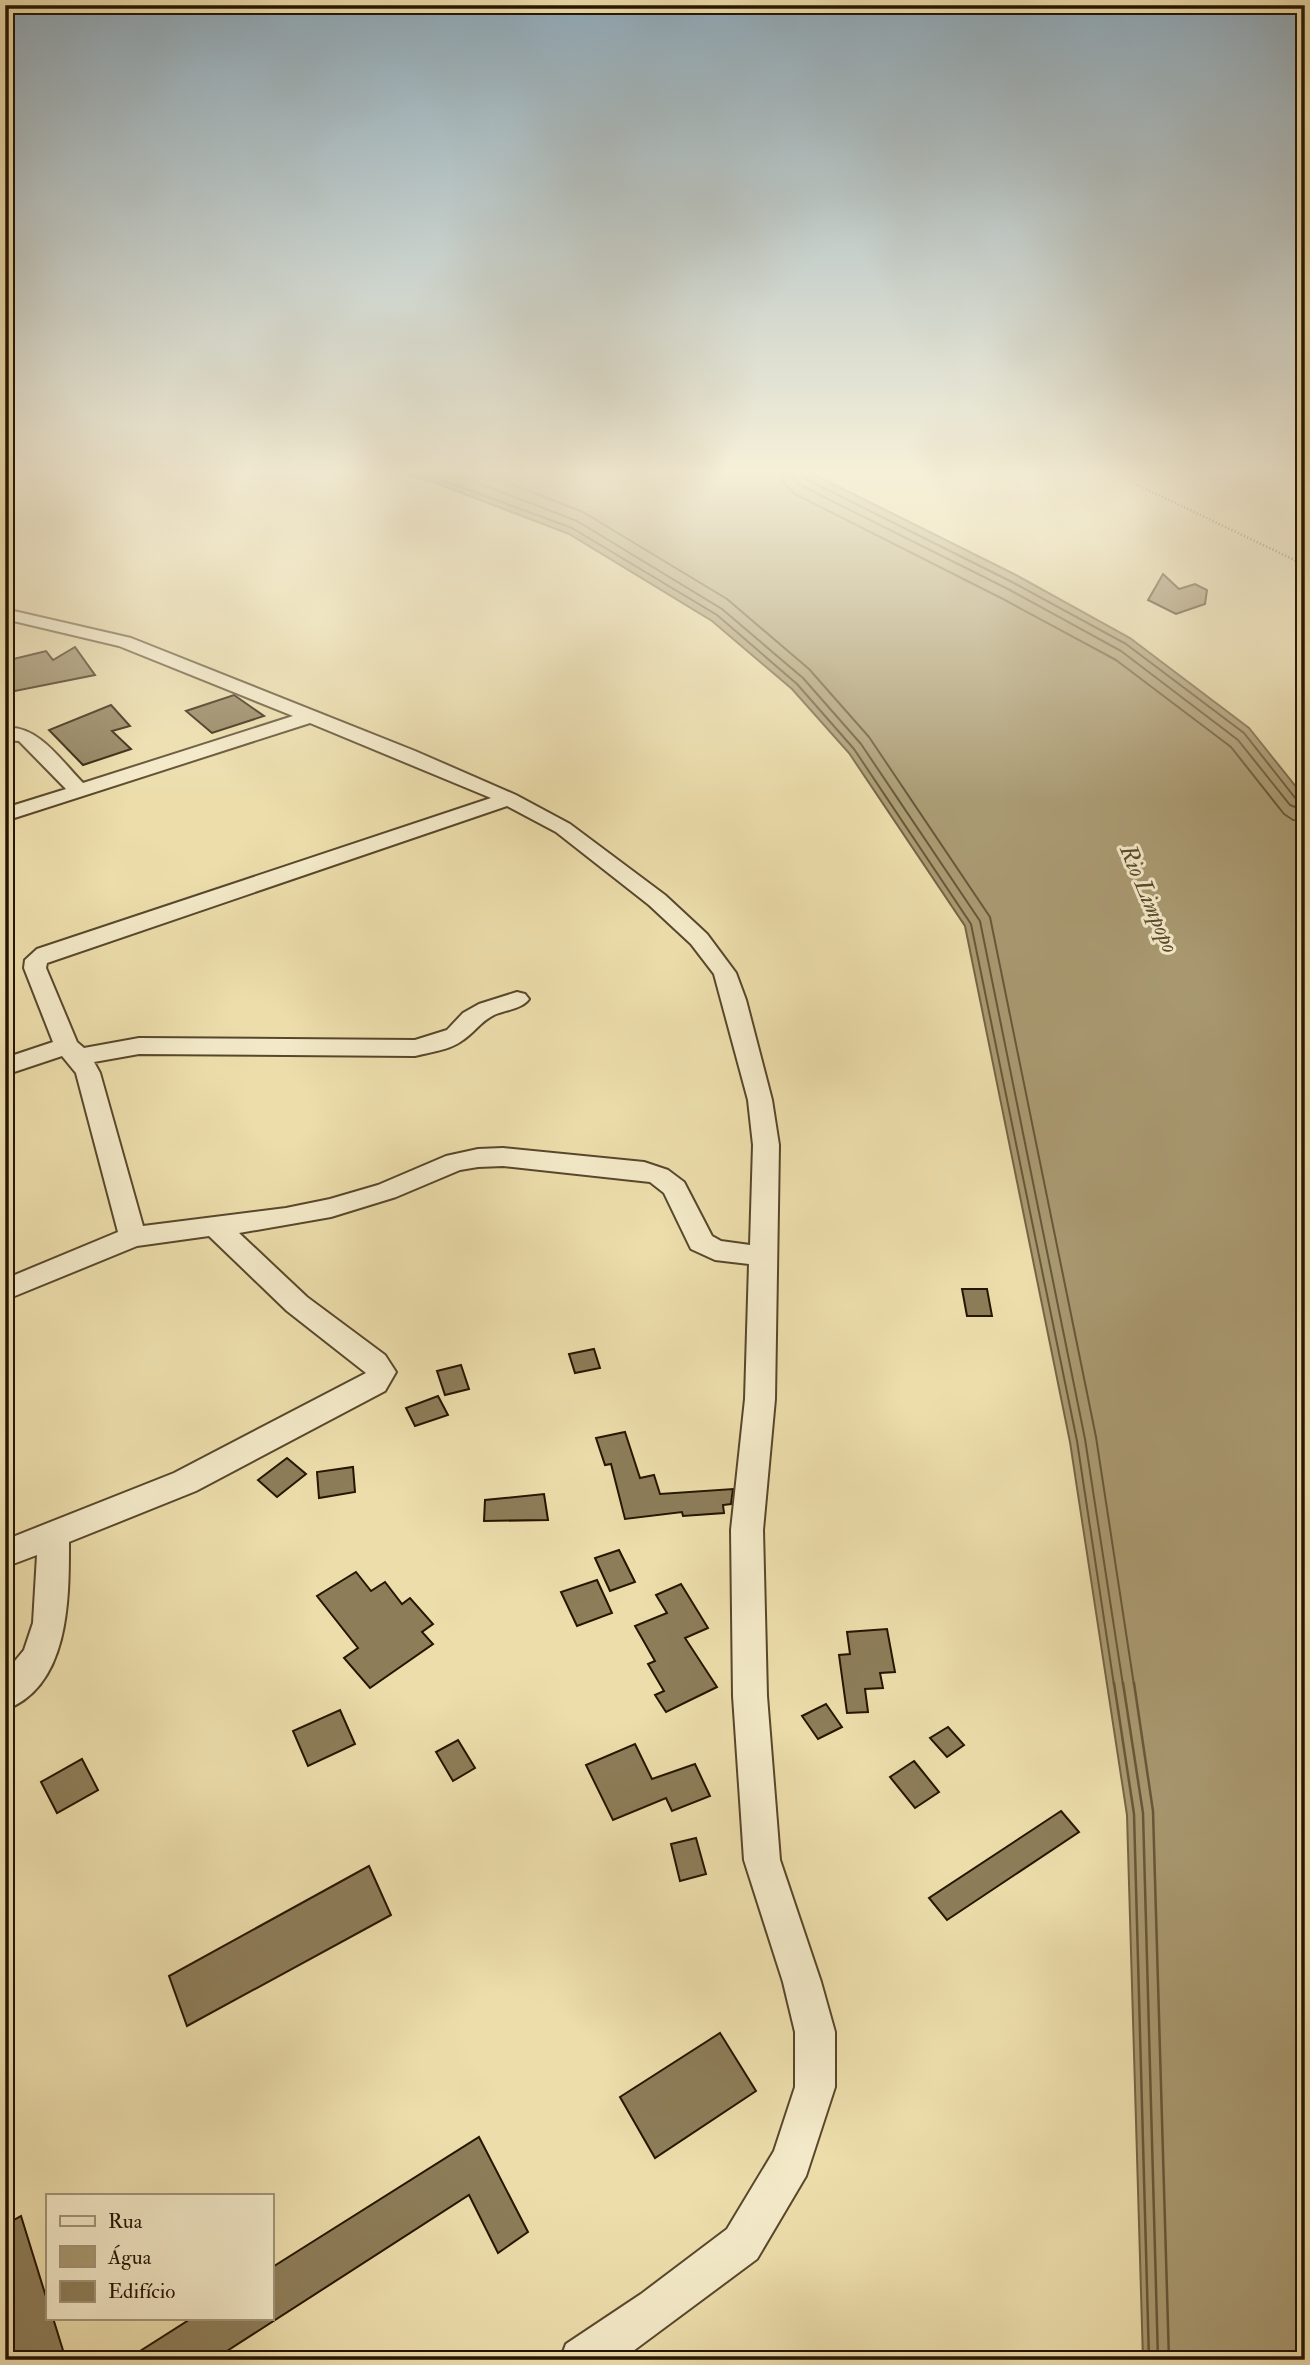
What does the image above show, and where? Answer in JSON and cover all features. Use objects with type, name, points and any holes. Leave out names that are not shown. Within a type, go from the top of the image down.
[{"type":"street","points":[[5,614],[125,642],[312,716],[509,799],[563,828],[657,900],[699,939],[725,973],[761,1111],[766,1145],[760,1399],[747,1531],[750,1696],[762,1860],[802,1982],[815,2032],[815,2087],[791,2161],[742,2244],[656,2309],[582,2360]]},
{"type":"street","points":[[5,815],[312,716]]},
{"type":"street","points":[[5,734],[13,733],[26,737],[80,791]]},
{"type":"street","points":[[133,1237],[88,1073],[73,1051],[35,968],[37,960],[45,954],[509,799]]},
{"type":"street","points":[[5,1067],[73,1051],[139,1046],[415,1048],[436,1044],[455,1035],[471,1018],[487,1009],[517,999]]},
{"type":"street","points":[[5,1290],[133,1237],[216,1227],[331,1208],[387,1191],[455,1162],[503,1157],[644,1171],[659,1176],[675,1188],[701,1242],[715,1250],[764,1256]]},
{"type":"street","points":[[5,1554],[185,1482],[375,1383],[382,1372],[375,1363],[297,1304],[216,1227]]},
{"type":"street","points":[[5,1695],[19,1684],[43,1652],[52,1617],[53,1536]]},
{"type":"water","name":"Rio Limpopo","points":[[642,578],[1022,578],[1130,638],[1249,728],[1305,798],[1305,2360],[1143,2360],[1127,1815],[1070,1442],[965,926],[849,753],[792,689],[712,621]]},
{"type":"building","points":[[1160,578],[1168,578],[1179,589],[1195,584],[1207,590],[1205,604],[1176,614],[1148,600]]},
{"type":"building","points":[[75,647],[95,675],[15,691],[5,681],[5,661],[46,651],[53,660]]},
{"type":"building","points":[[234,695],[264,716],[212,733],[186,711]]},
{"type":"building","points":[[111,705],[130,726],[112,731],[131,749],[83,765],[49,730]]},
{"type":"building","points":[[962,1289],[987,1289],[992,1316],[967,1316]]},
{"type":"building","points":[[594,1349],[600,1368],[575,1373],[569,1354]]},
{"type":"building","points":[[461,1365],[469,1389],[445,1395],[437,1371]]},
{"type":"building","points":[[438,1396],[448,1415],[415,1426],[406,1408]]},
{"type":"building","points":[[625,1432],[640,1478],[654,1475],[660,1494],[733,1489],[731,1504],[723,1505],[724,1513],[683,1516],[682,1512],[625,1519],[611,1464],[605,1465],[596,1438]]},
{"type":"building","points":[[287,1458],[306,1474],[277,1497],[258,1480]]},
{"type":"building","points":[[353,1467],[355,1492],[319,1498],[317,1472]]},
{"type":"building","points":[[544,1494],[548,1520],[484,1521],[485,1500]]},
{"type":"building","points":[[619,1550],[635,1582],[610,1591],[595,1558]]},
{"type":"building","points":[[356,1572],[371,1591],[385,1582],[402,1604],[410,1598],[433,1624],[422,1632],[433,1644],[370,1688],[344,1658],[358,1648],[317,1596]]},
{"type":"building","points":[[597,1580],[612,1613],[577,1626],[561,1592]]},
{"type":"building","points":[[681,1584],[708,1628],[685,1638],[717,1687],[666,1712],[655,1695],[664,1691],[648,1664],[655,1661],[635,1626],[667,1613],[656,1595]]},
{"type":"building","points":[[887,1629],[895,1672],[880,1673],[883,1688],[865,1689],[868,1712],[847,1713],[839,1655],[850,1654],[847,1632]]},
{"type":"building","points":[[826,1704],[842,1727],[818,1739],[802,1716]]},
{"type":"building","points":[[340,1710],[355,1744],[308,1766],[293,1731]]},
{"type":"building","points":[[948,1727],[964,1745],[947,1757],[930,1738]]},
{"type":"building","points":[[458,1740],[475,1768],[453,1781],[436,1752]]},
{"type":"building","points":[[635,1744],[652,1779],[695,1764],[710,1796],[672,1811],[666,1798],[613,1820],[586,1765]]},
{"type":"building","points":[[82,1759],[98,1790],[57,1813],[41,1782]]},
{"type":"building","points":[[914,1761],[939,1792],[915,1808],[890,1777]]},
{"type":"building","points":[[1061,1811],[1079,1832],[947,1920],[929,1898]]},
{"type":"building","points":[[696,1838],[706,1874],[680,1881],[671,1844]]},
{"type":"building","points":[[369,1866],[391,1915],[187,2026],[169,1976]]},
{"type":"building","points":[[720,2033],[756,2091],[655,2158],[620,2097]]},
{"type":"building","points":[[479,2137],[528,2232],[498,2253],[469,2195],[213,2360],[126,2360],[189,2320],[273,2320],[273,2267]]},
{"type":"building","points":[[21,2216],[46,2297],[46,2320],[54,2320],[66,2360],[5,2360],[5,2225]]}]
